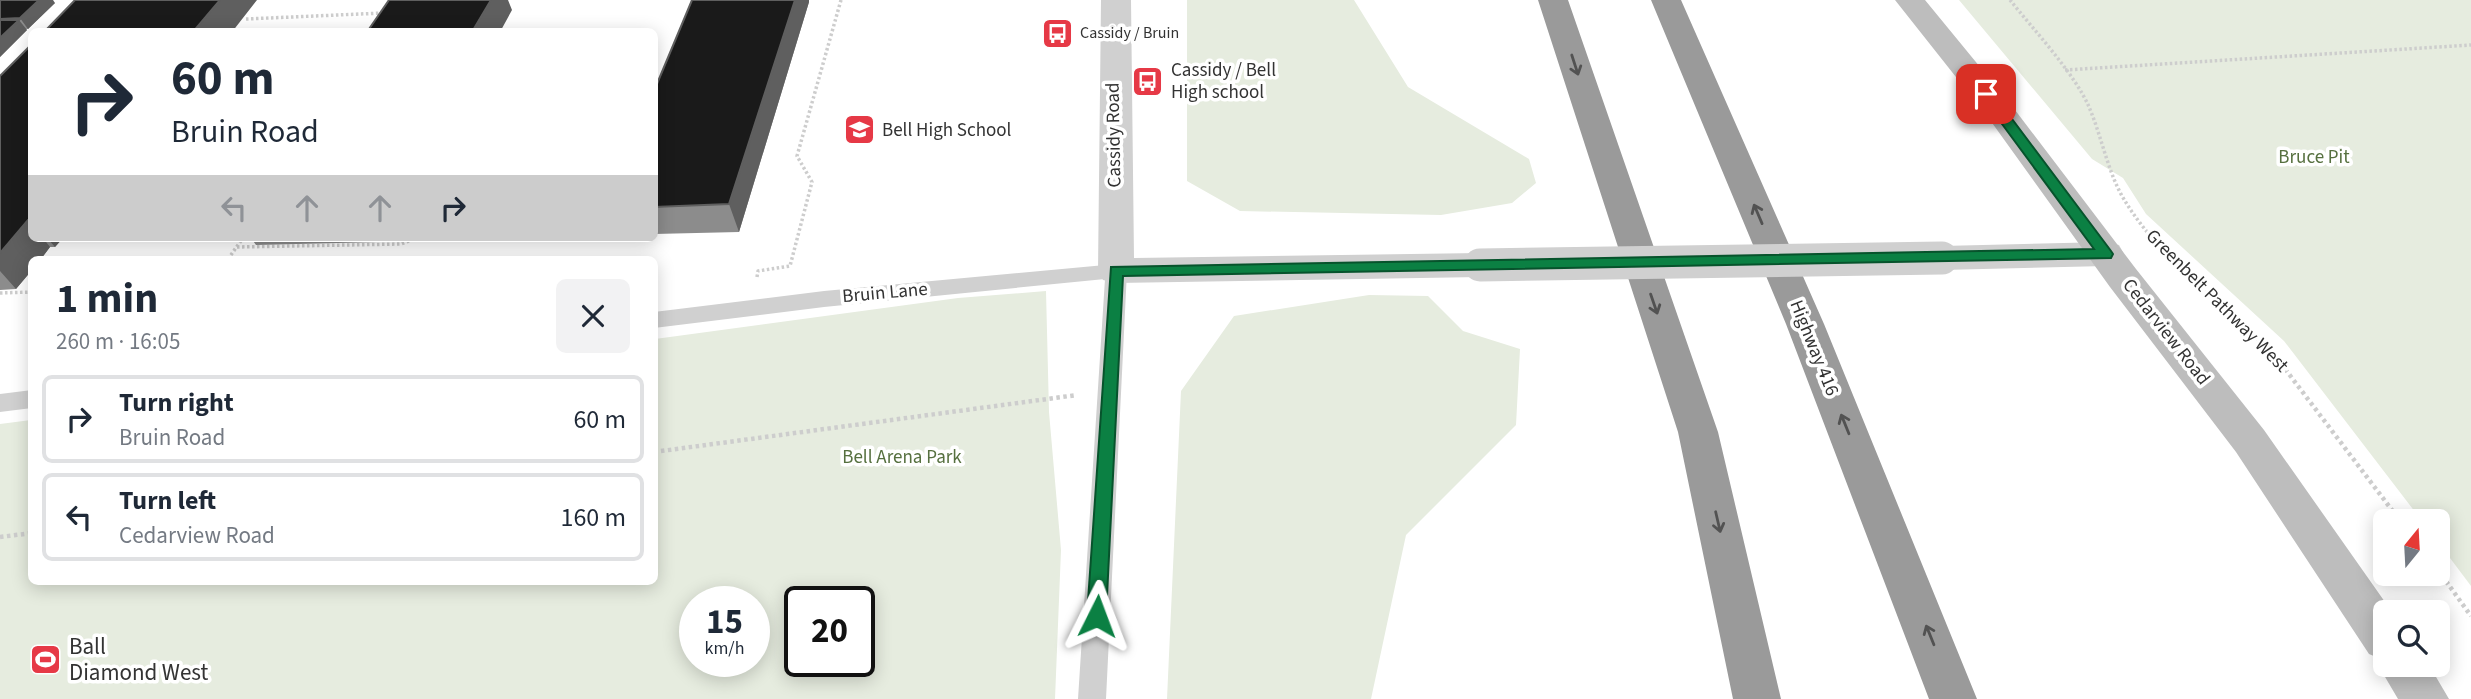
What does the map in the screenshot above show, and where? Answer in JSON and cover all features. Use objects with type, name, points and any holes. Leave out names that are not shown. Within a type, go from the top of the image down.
[{"type":"highway","points":[[1553,0],[1698,432],[1757,699]]},
{"type":"highway","name":"Highway 416","points":[[1665,0],[1805,324],[1953,699]]},
{"type":"main road","name":"Cedarview Road","points":[[1910,0],[2001,113],[2250,441],[2373,622]]},
{"type":"main road","points":[[2410,677],[2425,699]]},
{"type":"street","name":"Cassidy Road","points":[[1116,0],[1116,271]]},
{"type":"street","points":[[1116,271],[2106,254]]},
{"type":"lane","name":"Bruin Lane","points":[[658,320],[824,299],[1116,271]]},
{"type":"lane","points":[[1092,699],[1116,271]]},
{"type":"lane","points":[[0,403],[28,399]]},
{"type":"path","points":[[751,309],[758,271],[790,266],[812,182],[797,156],[841,0]]},
{"type":"path","name":"Greenbelt Pathway West","points":[[2010,0],[2088,104],[2123,198],[2138,221],[2182,270],[2273,353],[2391,509]]},
{"type":"path","points":[[246,19],[385,13]]},
{"type":"path","points":[[2065,70],[2471,45]]},
{"type":"path","points":[[231,256],[240,242]]},
{"type":"path","points":[[237,247],[406,242]]},
{"type":"path","points":[[0,293],[28,292]]},
{"type":"path","points":[[658,451],[1110,390]]},
{"type":"path","points":[[0,537],[28,534]]},
{"type":"path","points":[[2449,586],[2471,616]]},
{"type":"green space","points":[[1187,0],[1354,0],[1408,87],[1529,159],[1536,183],[1512,203],[1441,215],[1240,211],[1187,181]]},
{"type":"green space","name":"Bruce Pit","points":[[1959,0],[2471,0],[2471,586],[2450,558],[2450,509],[2413,509],[2284,341],[2146,214],[2123,178],[2092,159]]},
{"type":"green space","name":"Bell Arena Park","points":[[1046,291],[1049,412],[1061,550],[1055,699],[0,699],[0,424],[28,420],[28,585],[658,585],[658,339],[958,298]]},
{"type":"green space","points":[[1369,295],[1428,296],[1463,331],[1520,349],[1516,425],[1406,535],[1371,699],[1167,699],[1181,391],[1234,316]]},
{"type":"building","points":[[1,0],[39,0],[20,18],[0,19]]},
{"type":"building","points":[[75,0],[220,0],[196,28],[48,28]]},
{"type":"building","points":[[389,0],[491,0],[474,28],[370,28]]},
{"type":"building","points":[[692,0],[795,0],[729,204],[658,207],[658,81]]},
{"type":"building","points":[[0,20],[19,20],[0,38]]},
{"type":"building","points":[[28,48],[28,220],[0,253],[0,76]]},
{"type":"place","name":"Cassidy / Bruin","points":[[1057,33]]},
{"type":"place","name":"Cassidy / Bell High school","points":[[1148,81]]},
{"type":"place","name":"Bell High School","points":[[859,130]]},
{"type":"place","name":"Ball Diamond West","points":[[46,659]]},
{"type":"route","points":[[1097,616],[1116,271],[2106,254],[1986,94]]}]
